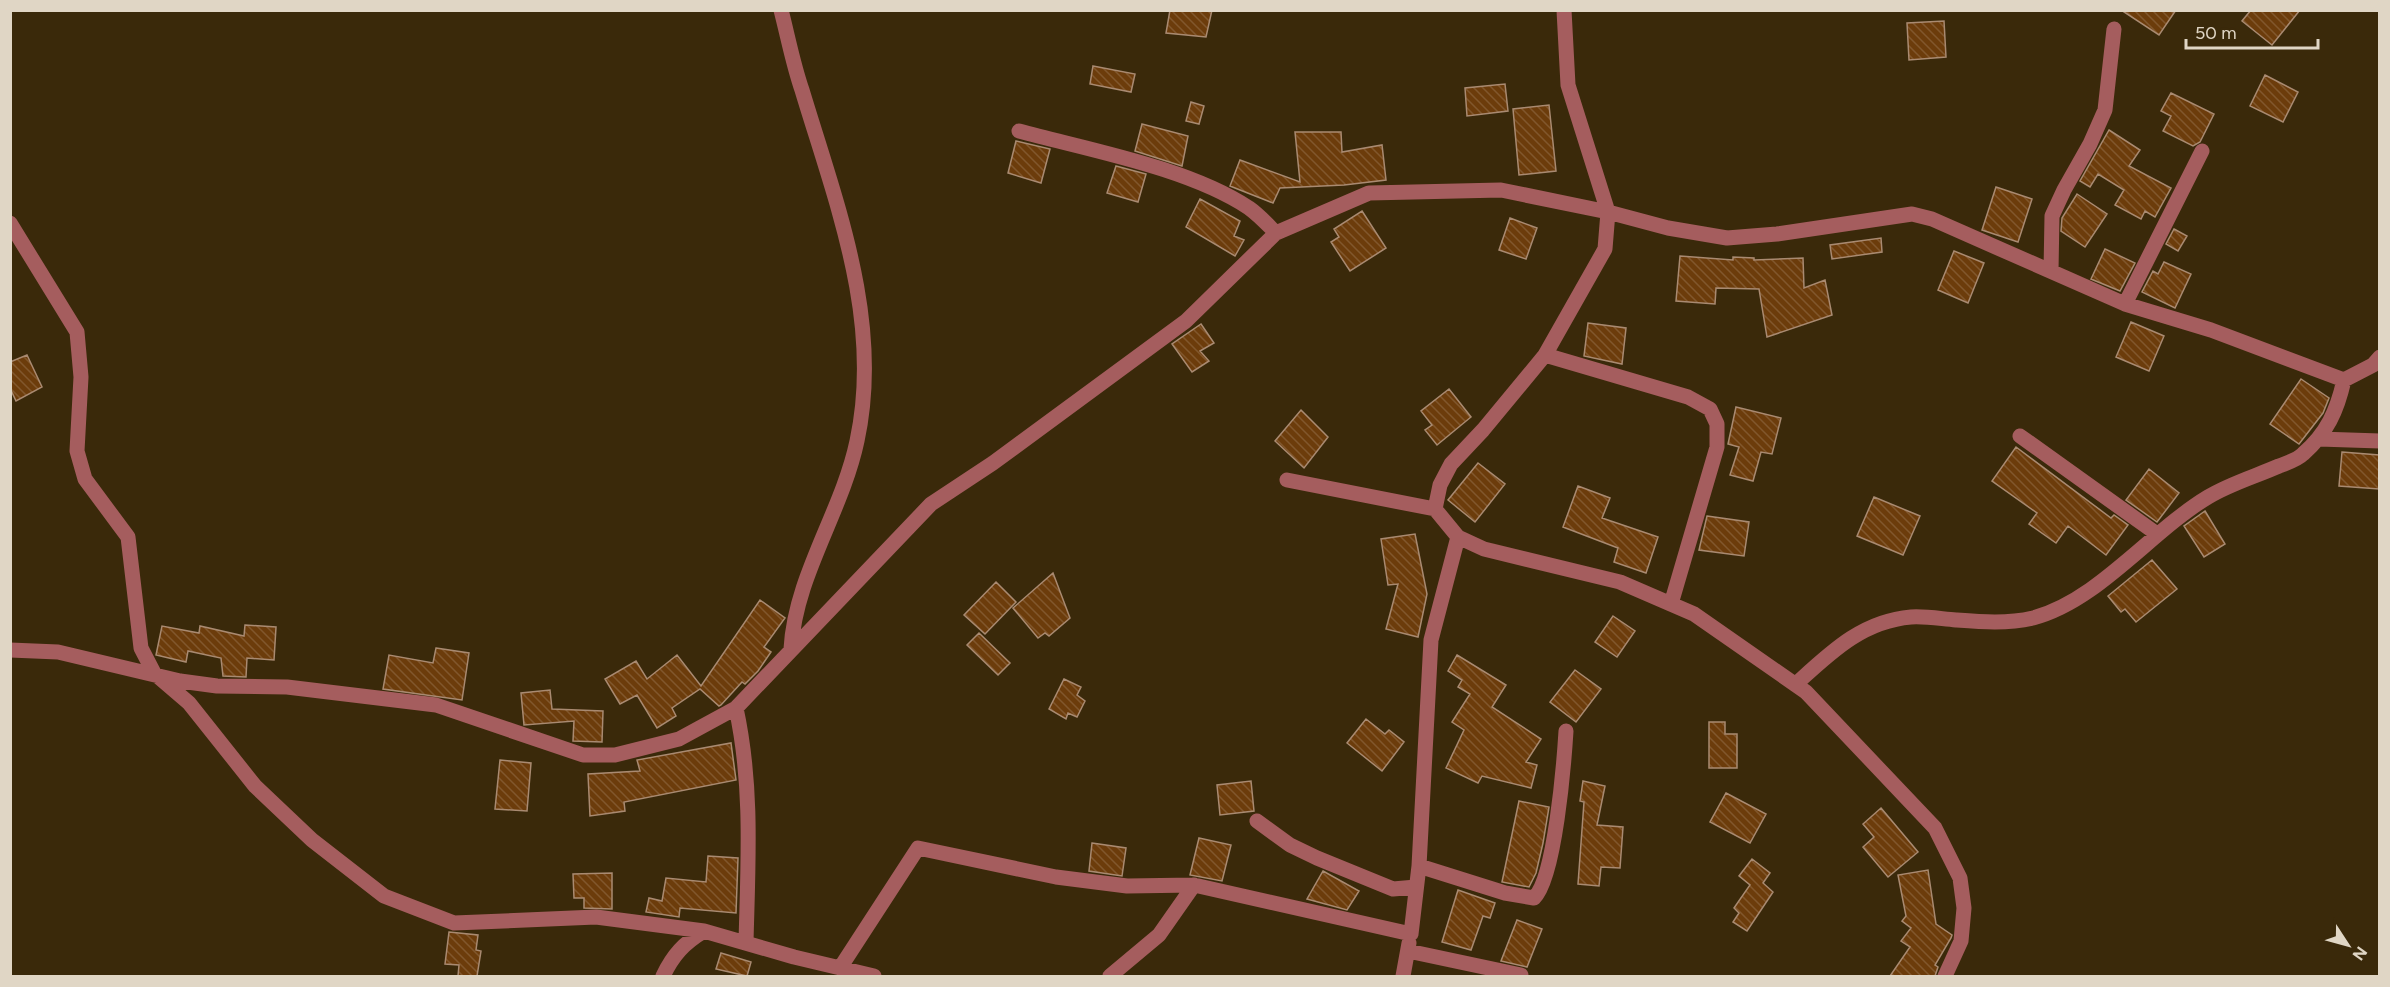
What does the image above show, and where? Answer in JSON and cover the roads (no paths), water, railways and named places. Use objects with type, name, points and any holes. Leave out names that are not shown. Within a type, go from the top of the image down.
[{"type":"street","points":[[781,10],[801,87],[838,203],[853,262],[862,319],[865,380],[857,441],[844,486],[801,596],[793,628],[791,649]]},
{"type":"street","points":[[1436,509],[1440,485],[1451,464],[1545,355],[1605,249],[1608,212],[1568,85],[1561,13]]},
{"type":"street","points":[[2051,272],[2052,216],[2105,110],[2114,29]]},
{"type":"street","points":[[1019,131],[1152,166],[1188,179],[1250,209],[1276,233]]},
{"type":"street","points":[[2125,304],[2202,151]]},
{"type":"street","points":[[10,650],[58,652],[180,681],[217,686],[287,687],[436,705],[583,755],[615,755],[679,739],[736,708],[932,504],[993,463],[1186,321],[1276,233],[1369,193],[1501,190],[1608,212],[1668,228],[1727,238],[1777,234],[1912,214],[1932,219],[2125,304],[2211,330],[2344,380],[2373,365],[2379,357]]},
{"type":"street","points":[[10,223],[77,332],[81,376],[77,451],[85,479],[128,537],[141,648],[154,674],[189,703],[255,786],[312,840],[384,896],[454,922],[596,917],[704,931],[874,976]]},
{"type":"street","points":[[1545,355],[1688,398],[1710,409],[1717,424],[1717,447],[1671,604]]},
{"type":"street","points":[[1796,684],[1854,635],[1877,624],[1911,617],[2001,623],[2033,618],[2057,609],[2083,595],[2181,514],[2211,495],[2300,457],[2319,439],[2339,404],[2344,380]]},
{"type":"street","points":[[2020,436],[2157,534]]},
{"type":"street","points":[[2319,439],[2379,441]]},
{"type":"street","points":[[1287,480],[1436,509],[1458,537],[1484,549],[1620,582],[1694,614],[1796,684],[1935,828],[1960,878],[1964,908],[1962,941],[1944,976]]},
{"type":"street","points":[[1403,976],[1411,934],[1419,866],[1431,640],[1458,537]]},
{"type":"street","points":[[736,708],[743,740],[749,800],[746,942]]},
{"type":"street","points":[[1419,866],[1505,893],[1534,898],[1540,893],[1551,853],[1563,789],[1566,731]]},
{"type":"street","points":[[1257,821],[1290,845],[1327,862],[1393,889],[1416,887]]},
{"type":"street","points":[[840,968],[918,848],[1056,877],[1127,886],[1194,885],[1411,934]]},
{"type":"street","points":[[1110,976],[1159,935],[1194,885]]},
{"type":"street","points":[[663,976],[671,959],[686,941],[704,931]]},
{"type":"street","points":[[1408,951],[1521,975]]}]
